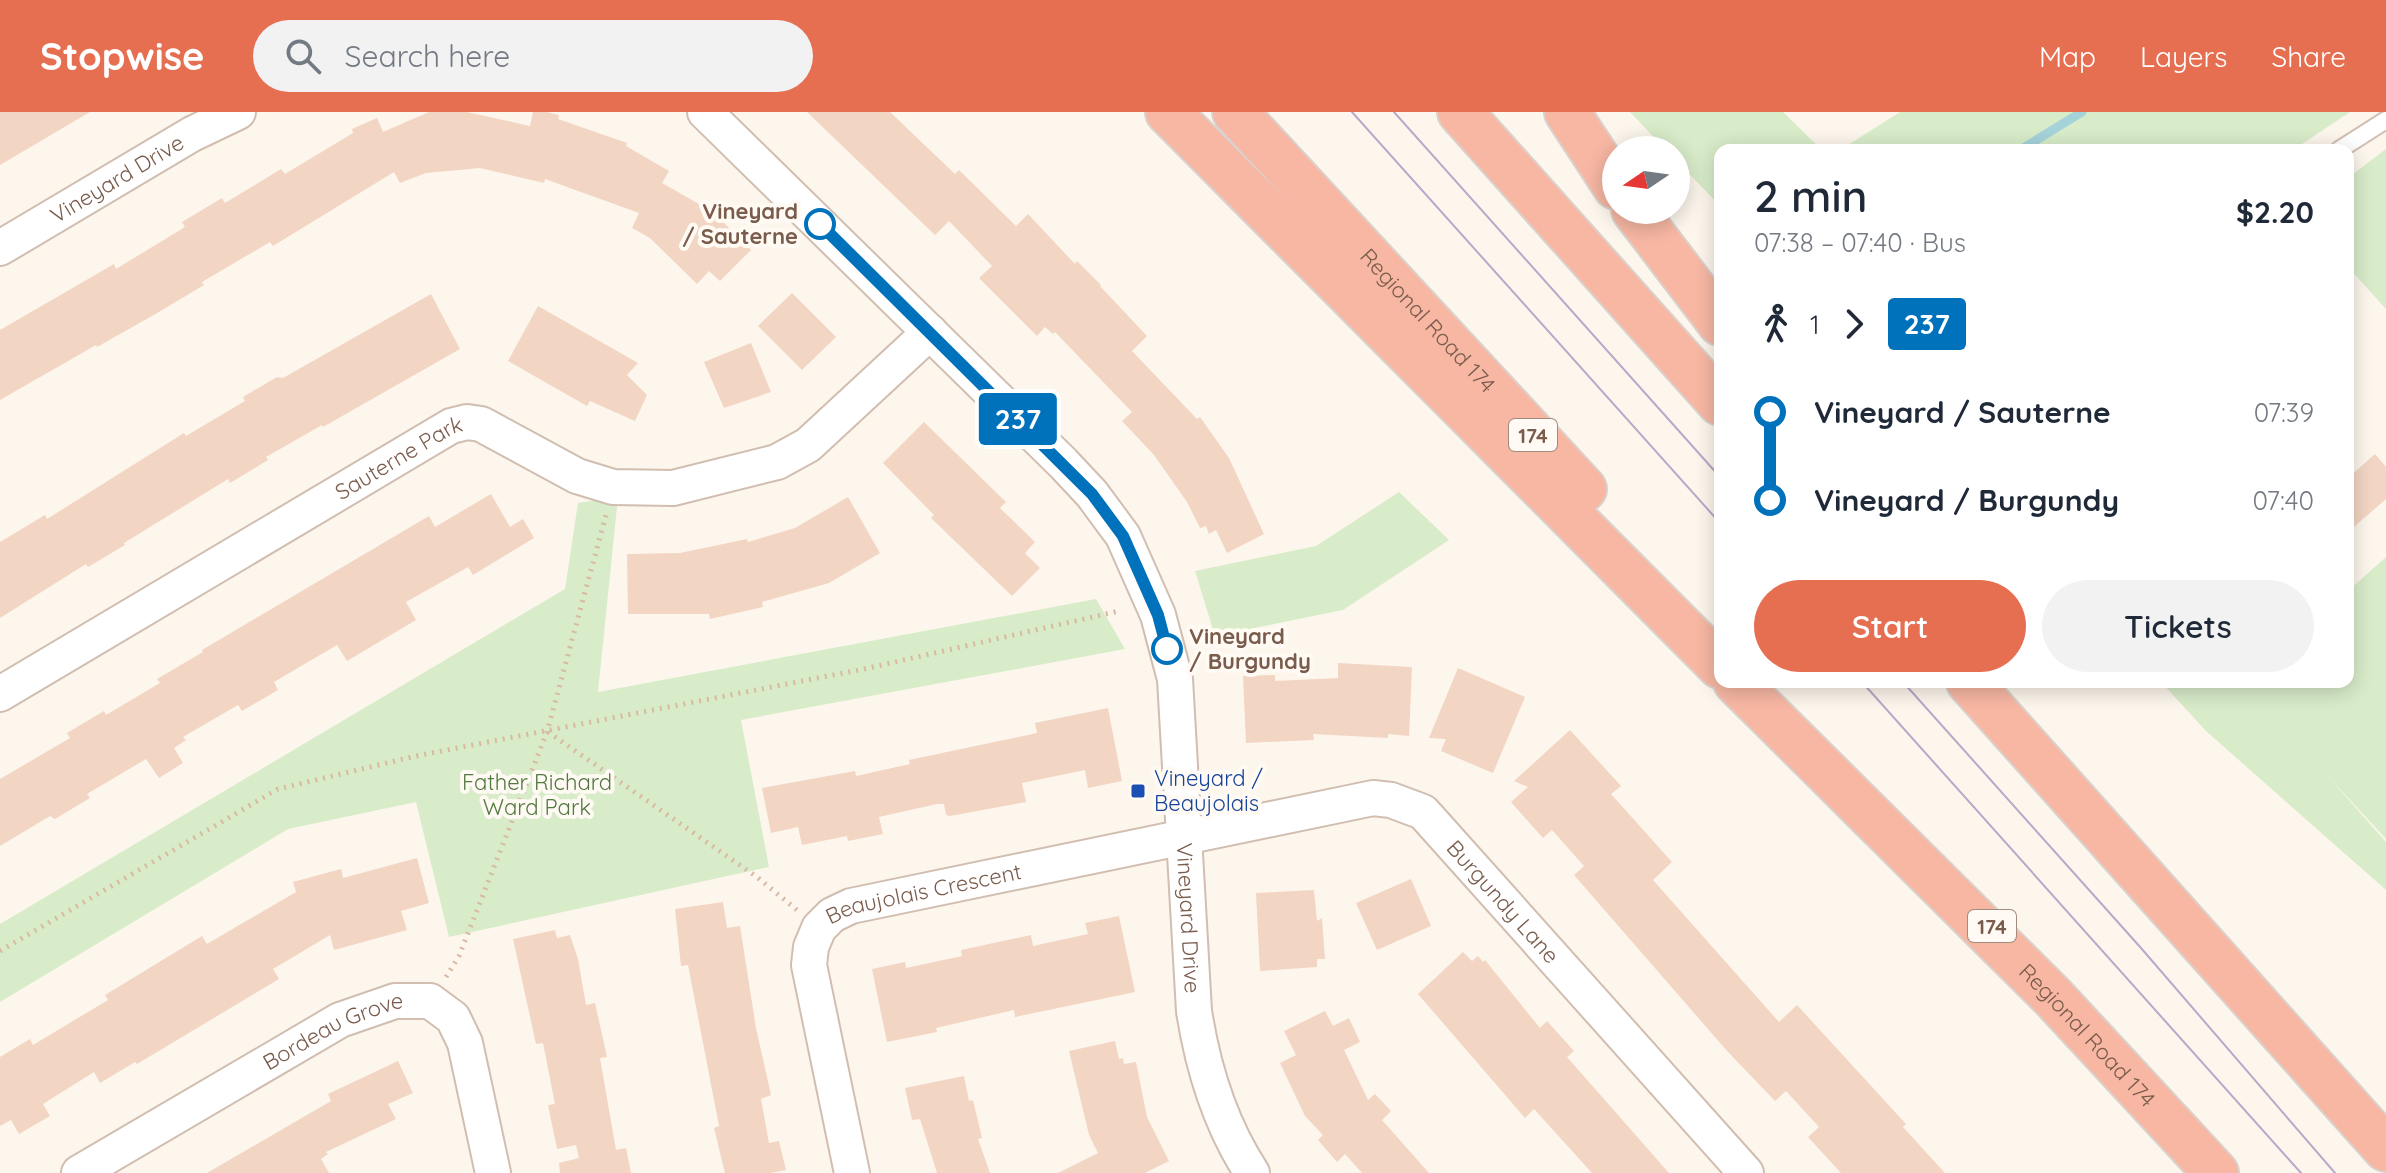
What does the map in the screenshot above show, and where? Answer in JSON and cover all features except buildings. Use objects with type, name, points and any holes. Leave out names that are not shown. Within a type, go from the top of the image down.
[{"type":"highway","points":[[1168,112],[1714,660]]},
{"type":"highway","name":"Regional Road 174","points":[[1235,112],[1714,629]]},
{"type":"highway","points":[[1460,112],[1714,396]]},
{"type":"highway","points":[[1567,112],[1602,166]]},
{"type":"highway","points":[[1645,224],[1714,315]]},
{"type":"highway","points":[[1742,688],[2053,997],[2217,1173]]},
{"type":"highway","name":"Regional Road 174","points":[[1770,688],[2022,958],[2217,1173]]},
{"type":"highway","points":[[1974,688],[2386,1149]]},
{"type":"highway","points":[[2000,688],[2147,882]]},
{"type":"street","name":"Vineyard Drive","points":[[0,248],[192,134],[238,112]]},
{"type":"street","name":"Vineyard Drive","points":[[705,112],[1063,463],[1092,494],[1123,536],[1158,615],[1175,679],[1194,1011],[1199,1041],[1225,1127],[1252,1173]]},
{"type":"street","name":"Sauterne Park","points":[[0,694],[451,426],[467,422],[481,424],[577,476],[613,487],[673,488],[777,462],[808,445],[930,332]]},
{"type":"street","name":"Burgundy Lane","points":[[1184,838],[1373,798],[1391,800],[1423,812],[1746,1173]]},
{"type":"street","name":"Beaujolais Crescent","points":[[852,1173],[809,965],[811,947],[819,928],[832,915],[851,906],[1184,838]]},
{"type":"street","name":"Bordeau Grove","points":[[79,1173],[340,1020],[395,1001],[430,1001],[453,1018],[465,1043],[493,1173]]},
{"type":"lane","points":[[2348,144],[2386,120]]},
{"type":"path","points":[[430,1001],[459,956],[547,732],[613,487]]},
{"type":"path","points":[[0,951],[278,789],[416,756],[864,669],[1119,611]]},
{"type":"path","points":[[547,732],[757,877],[819,928]]},
{"type":"green space","points":[[1630,112],[1783,112],[1816,144],[1714,144],[1714,200],[1690,175],[1690,136],[1653,136]]},
{"type":"green space","points":[[1900,112],[2350,112],[2302,144],[1849,144]]},
{"type":"green space","points":[[2386,149],[2386,309],[2354,274],[2354,173]]},
{"type":"green space","points":[[1399,492],[1449,540],[1343,610],[1215,636],[1195,571],[1316,546]]},
{"type":"green space","name":"Father Richard Ward Park","points":[[618,497],[598,692],[1096,599],[1125,649],[741,720],[769,867],[449,937],[416,802],[288,829],[0,1002],[0,924],[565,589],[578,503]]},
{"type":"green space","points":[[2386,557],[2386,839],[2324,772],[2386,842],[2386,890],[2206,731],[2167,688],[2354,688],[2354,586]]},
{"type":"waterway","points":[[2030,144],[2082,112]]},
{"type":"tram line","points":[[1352,112],[1714,516]]},
{"type":"tram line","points":[[1394,112],[1714,470]]},
{"type":"tram line","points":[[1867,688],[2301,1173]]},
{"type":"tram line","points":[[1908,688],[2141,948],[2335,1173]]},
{"type":"bus line","name":"237","points":[[820,224],[1092,494],[1123,536],[1158,615],[1167,649]]},
{"type":"place","name":"Vineyard / Sauterne","points":[[820,224]]},
{"type":"place","name":"Vineyard / Burgundy","points":[[1167,649]]},
{"type":"place","name":"Vineyard / Beaujolais","points":[[1138,791]]}]
